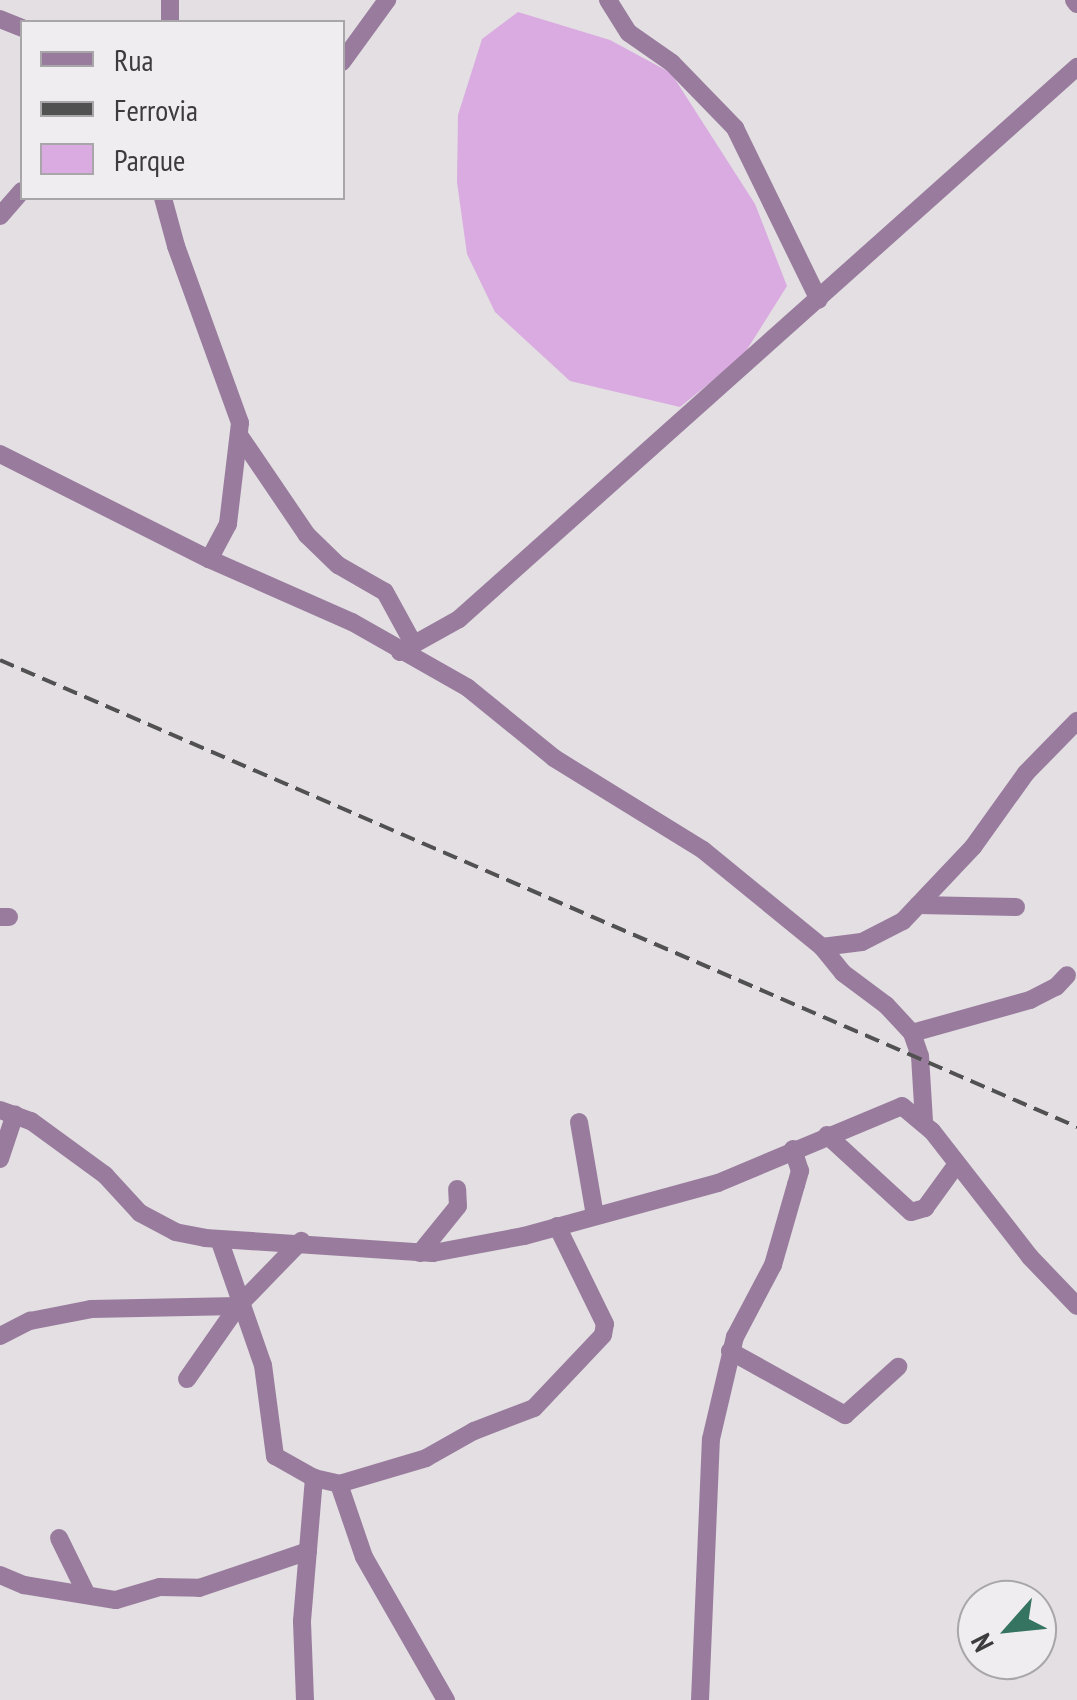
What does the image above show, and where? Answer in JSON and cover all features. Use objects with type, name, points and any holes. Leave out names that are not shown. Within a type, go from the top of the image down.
[{"type":"street","points":[[345,58],[387,0]]},
{"type":"street","points":[[606,1],[629,33],[683,72],[735,128],[819,300]]},
{"type":"street","points":[[407,648],[459,619],[1077,68]]},
{"type":"street","points":[[0,216],[20,193]]},
{"type":"street","points":[[164,200],[176,246],[238,412],[239,435],[229,486],[228,524],[210,558]]},
{"type":"street","points":[[239,435],[307,535],[338,565],[386,592],[407,648]]},
{"type":"street","points":[[0,454],[210,558],[407,648],[468,688],[554,758],[673,829],[822,947],[843,973],[886,1004],[912,1034],[920,1056],[924,1122]]},
{"type":"street","points":[[822,947],[878,935],[918,905],[974,847],[1026,774],[1077,721]]},
{"type":"street","points":[[918,905],[1016,907]]},
{"type":"street","points":[[912,1034],[1030,1000],[1056,987],[1067,975]]},
{"type":"street","points":[[0,1159],[8,1112],[105,1175],[140,1213],[190,1236],[301,1241],[420,1253],[460,1251],[718,1183],[896,1105],[910,1108],[924,1122],[1030,1257],[1077,1306]]},
{"type":"street","points":[[578,1122],[595,1216]]},
{"type":"street","points":[[827,1135],[911,1212],[926,1208],[957,1164]]},
{"type":"street","points":[[700,1700],[711,1439],[730,1351],[773,1266],[800,1171],[793,1149]]},
{"type":"street","points":[[420,1253],[458,1206],[457,1189]]},
{"type":"street","points":[[219,1239],[262,1366],[272,1450],[280,1460],[314,1478],[338,1484],[426,1458],[474,1431],[534,1408],[603,1335],[605,1324],[557,1226]]},
{"type":"street","points":[[186,1379],[241,1303],[301,1241]]},
{"type":"street","points":[[0,1336],[30,1321],[91,1309],[241,1303]]},
{"type":"street","points":[[730,1351],[845,1416],[898,1367]]},
{"type":"street","points":[[304,1700],[302,1621],[314,1478]]},
{"type":"street","points":[[338,1484],[364,1557],[446,1700]]},
{"type":"street","points":[[59,1538],[92,1599],[116,1600],[160,1587],[199,1588],[308,1551]]},
{"type":"street","points":[[0,1575],[36,1588],[86,1593]]},
{"type":"green space","points":[[518,12],[610,40],[671,73],[755,204],[787,286],[743,356],[680,407],[570,381],[495,312],[467,254],[457,182],[458,115],[482,39]]},
{"type":"railway","points":[[0,660],[1077,1127]]}]
